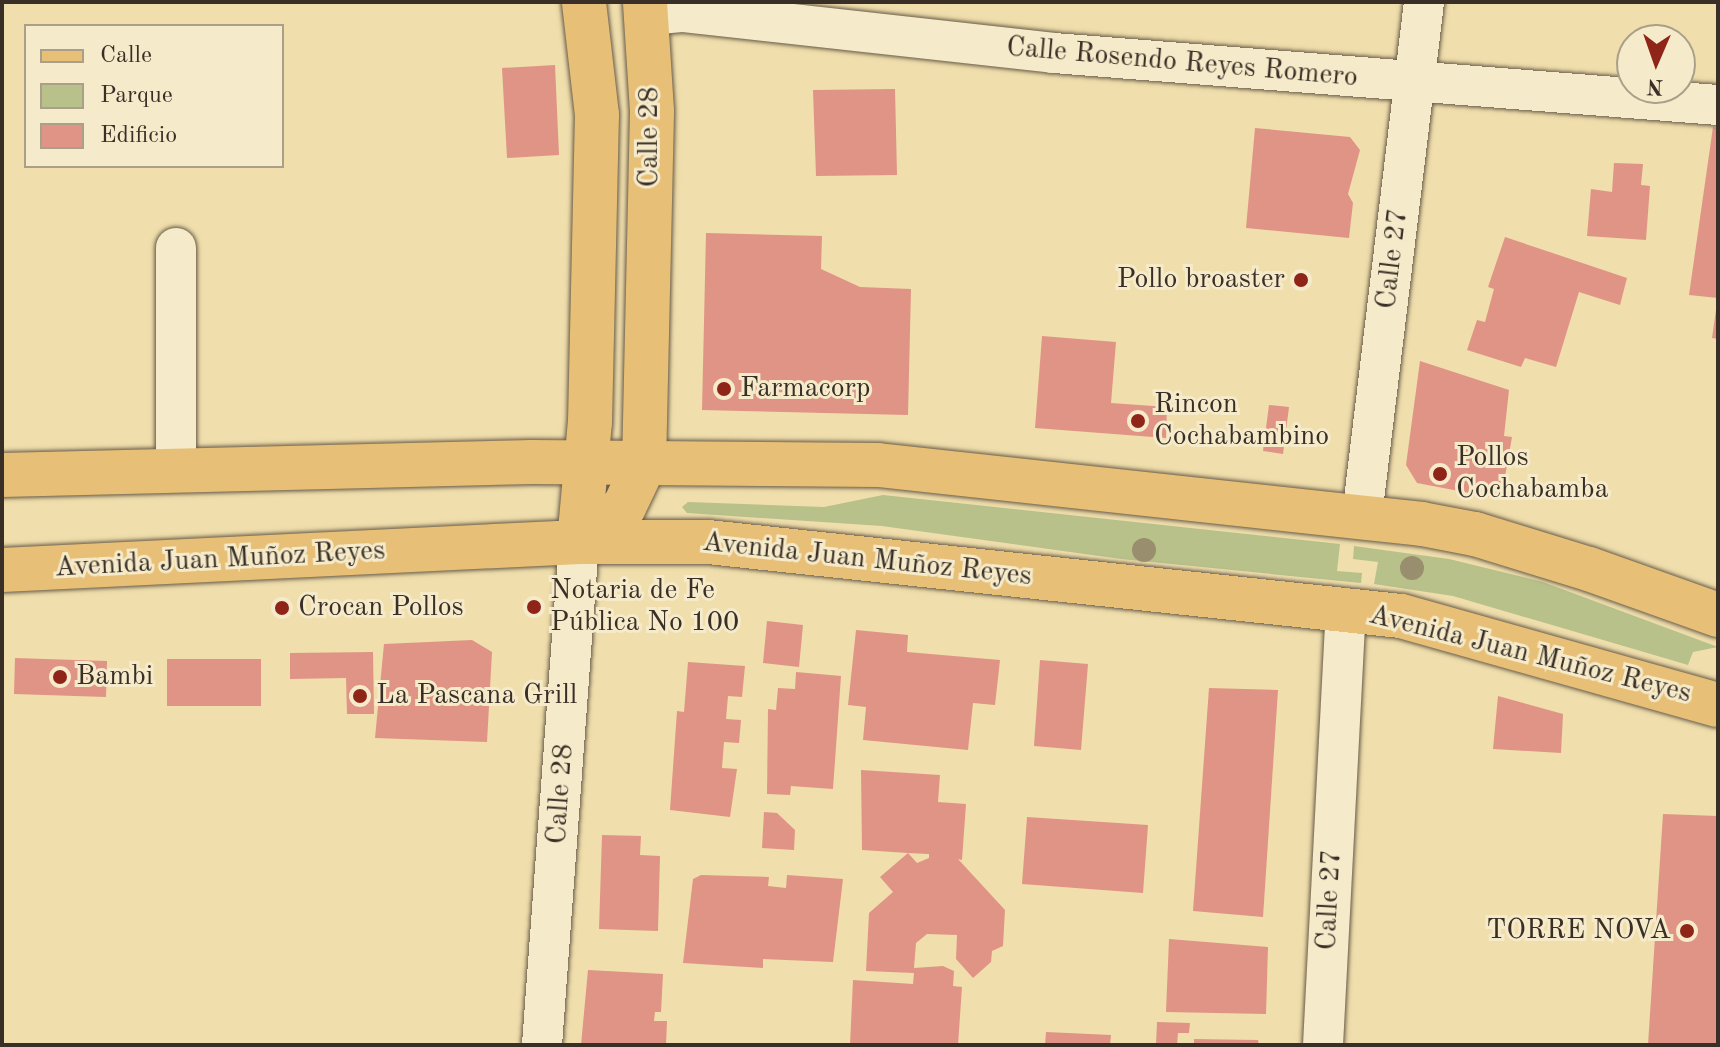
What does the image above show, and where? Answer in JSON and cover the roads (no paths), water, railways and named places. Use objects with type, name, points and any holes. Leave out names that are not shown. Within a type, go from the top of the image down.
[{"type":"main road","points":[[587,13],[647,8]]},
{"type":"main road","name":"Calle 28","points":[[644,465],[652,111],[647,8]]},
{"type":"main road","name":"Calle 28","points":[[579,542],[587,463],[597,115],[587,13]]},
{"type":"main road","points":[[2,475],[587,463],[878,465],[1362,516],[1475,534],[1718,615]]},
{"type":"main road","points":[[579,542],[624,507],[644,465]]},
{"type":"main road","name":"Avenida Juan Muñoz Reyes","points":[[2,570],[579,542],[708,542],[849,554],[1401,616],[1718,705]]},
{"type":"street","name":"Calle 27","points":[[1362,516],[1424,2]]},
{"type":"street","name":"Calle Rosendo Reyes Romero","points":[[647,8],[1054,53],[1718,105]]},
{"type":"street","points":[[176,248],[176,471]]},
{"type":"street","name":"Calle 28","points":[[542,1045],[579,542]]},
{"type":"street","name":"Calle 27","points":[[1323,1045],[1346,610]]},
{"type":"place","name":"Pollo broaster","points":[[1301,280]]},
{"type":"place","name":"Farmacorp","points":[[724,389]]},
{"type":"place","name":"Rincon Cochabambino","points":[[1138,421]]},
{"type":"place","name":"Pollos Cochabamba","points":[[1440,474]]},
{"type":"place","name":"Notaria de Fe Pública No 100","points":[[534,607]]},
{"type":"place","name":"Crocan Pollos","points":[[282,608]]},
{"type":"place","name":"Bambi","points":[[60,677]]},
{"type":"place","name":"La Pascana Grill","points":[[360,696]]},
{"type":"place","name":"TORRE NOVA","points":[[1687,931]]}]
